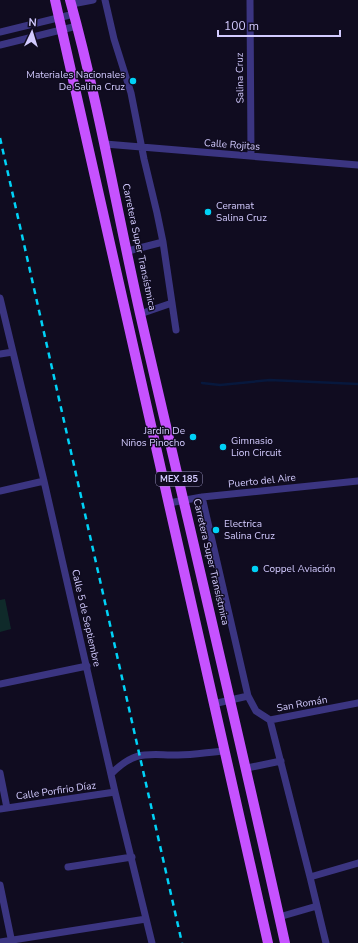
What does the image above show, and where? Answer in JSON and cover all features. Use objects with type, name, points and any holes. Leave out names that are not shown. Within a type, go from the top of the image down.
[{"type":"main road","name":"MEX 185","points":[[56,0],[213,704],[268,943]]},
{"type":"main road","name":"Carretera Super Transístmica","points":[[72,6],[105,144],[140,314],[247,768],[285,943]]},
{"type":"street","points":[[0,32],[60,18],[72,6],[93,0]]},
{"type":"street","points":[[105,0],[114,39],[131,93],[164,242],[176,330]]},
{"type":"street","name":"Salina Cruz","points":[[250,0],[251,156]]},
{"type":"street","points":[[0,45],[77,26]]},
{"type":"street","name":"Calle Rojitas","points":[[105,144],[358,165]]},
{"type":"street","points":[[128,251],[164,242]]},
{"type":"street","name":"Calle 5 de Septiembre","points":[[0,298],[44,481],[115,792],[152,943]]},
{"type":"street","points":[[140,314],[172,303]]},
{"type":"street","points":[[0,354],[13,352]]},
{"type":"street","points":[[0,491],[44,481]]},
{"type":"street","name":"Puerto del Aire","points":[[169,503],[202,497],[358,481]]},
{"type":"street","name":"San Román","points":[[202,497],[248,696],[256,711],[270,720],[358,704]]},
{"type":"street","points":[[0,684],[87,666]]},
{"type":"street","points":[[213,704],[248,696]]},
{"type":"street","points":[[270,720],[326,943]]},
{"type":"street","points":[[111,774],[125,761],[140,755],[152,753],[179,755],[224,751]]},
{"type":"street","points":[[247,768],[281,761]]},
{"type":"street","points":[[0,773],[3,808]]},
{"type":"street","name":"Calle Porfirio Díaz","points":[[3,808],[115,792]]},
{"type":"street","points":[[68,867],[132,857]]},
{"type":"street","points":[[310,877],[358,863]]},
{"type":"street","points":[[0,885],[11,942]]},
{"type":"street","points":[[279,917],[317,906]]},
{"type":"street","points":[[0,942],[11,942],[146,919]]},
{"type":"green space","points":[[5,599],[11,629],[0,632],[0,600]]},
{"type":"waterway","points":[[202,383],[220,385],[270,380],[358,384]]},
{"type":"railway","points":[[0,138],[182,943]]},
{"type":"place","name":"Materiales Nacionales De Salina Cruz","points":[[133,81]]},
{"type":"place","name":"Ceramat Salina Cruz","points":[[208,212]]},
{"type":"place","name":"Jardin De Niños Pinocho","points":[[193,437]]},
{"type":"place","name":"Gimnasio Lion Circuit","points":[[223,447]]},
{"type":"place","name":"Electrica Salina Cruz","points":[[216,530]]},
{"type":"place","name":"Coppel Aviación","points":[[255,569]]}]
